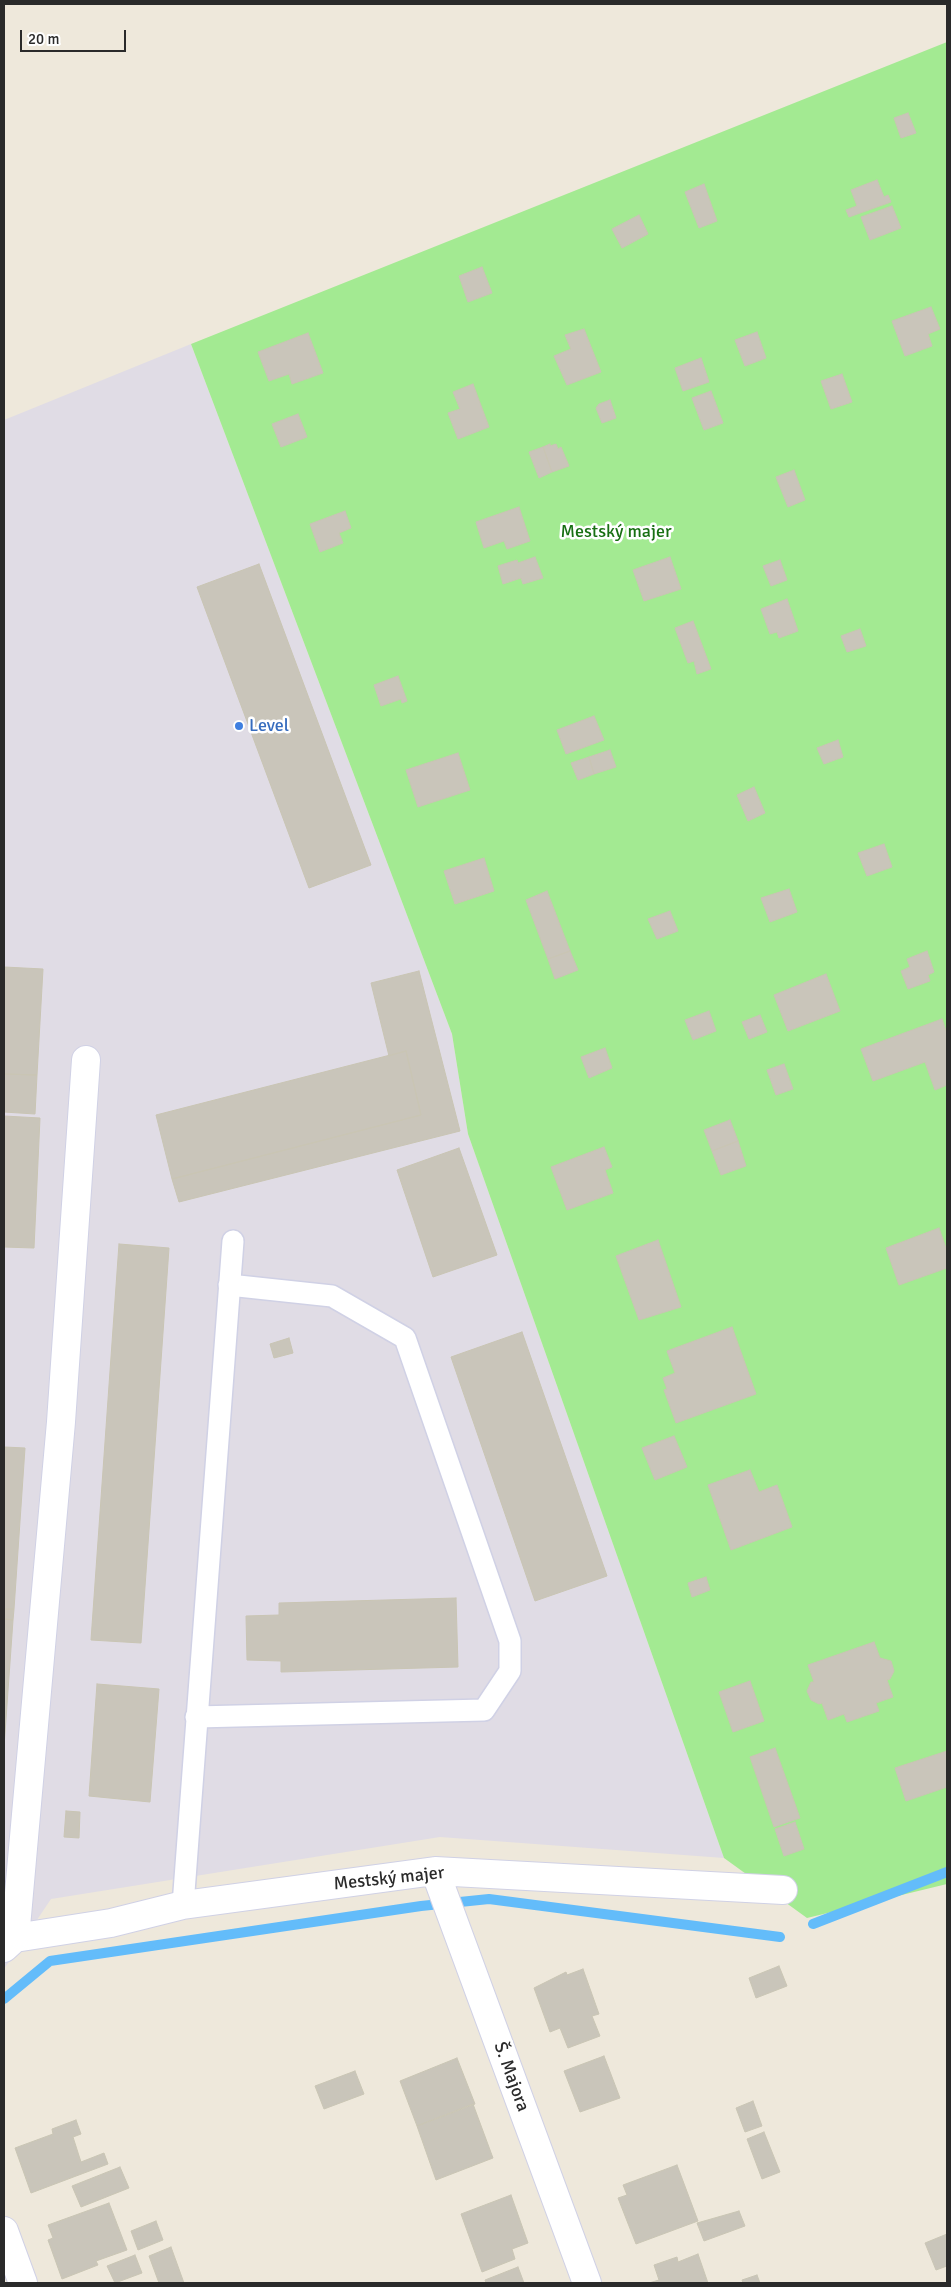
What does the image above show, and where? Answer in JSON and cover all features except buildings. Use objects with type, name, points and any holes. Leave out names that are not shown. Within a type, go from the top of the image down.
[{"type":"street","points":[[10,1943],[61,1422],[86,1060]]},
{"type":"street","name":"Mestský majer","points":[[10,1943],[111,1923],[183,1905],[435,1871],[783,1890]]},
{"type":"street","name":"Š. Majora","points":[[435,1871],[587,2283]]},
{"type":"street","points":[[4,2231],[23,2283]]},
{"type":"lane","points":[[183,1905],[233,1241]]},
{"type":"lane","points":[[196,1717],[484,1710],[510,1672],[510,1641],[405,1338],[332,1296],[229,1285]]},
{"type":"shaded area","points":[[191,344],[452,1034],[468,1134],[724,1858],[440,1837],[51,1899],[4,1969],[4,420]]},
{"type":"green space","name":"Mestský majer","points":[[947,42],[947,1884],[807,1918],[724,1858],[468,1134],[452,1034],[191,344]]},
{"type":"waterway","points":[[813,1924],[947,1872]]},
{"type":"waterway","points":[[4,1999],[50,1961],[421,1906],[489,1899],[780,1937]]},
{"type":"place","name":"Level","points":[[239,726]]}]
